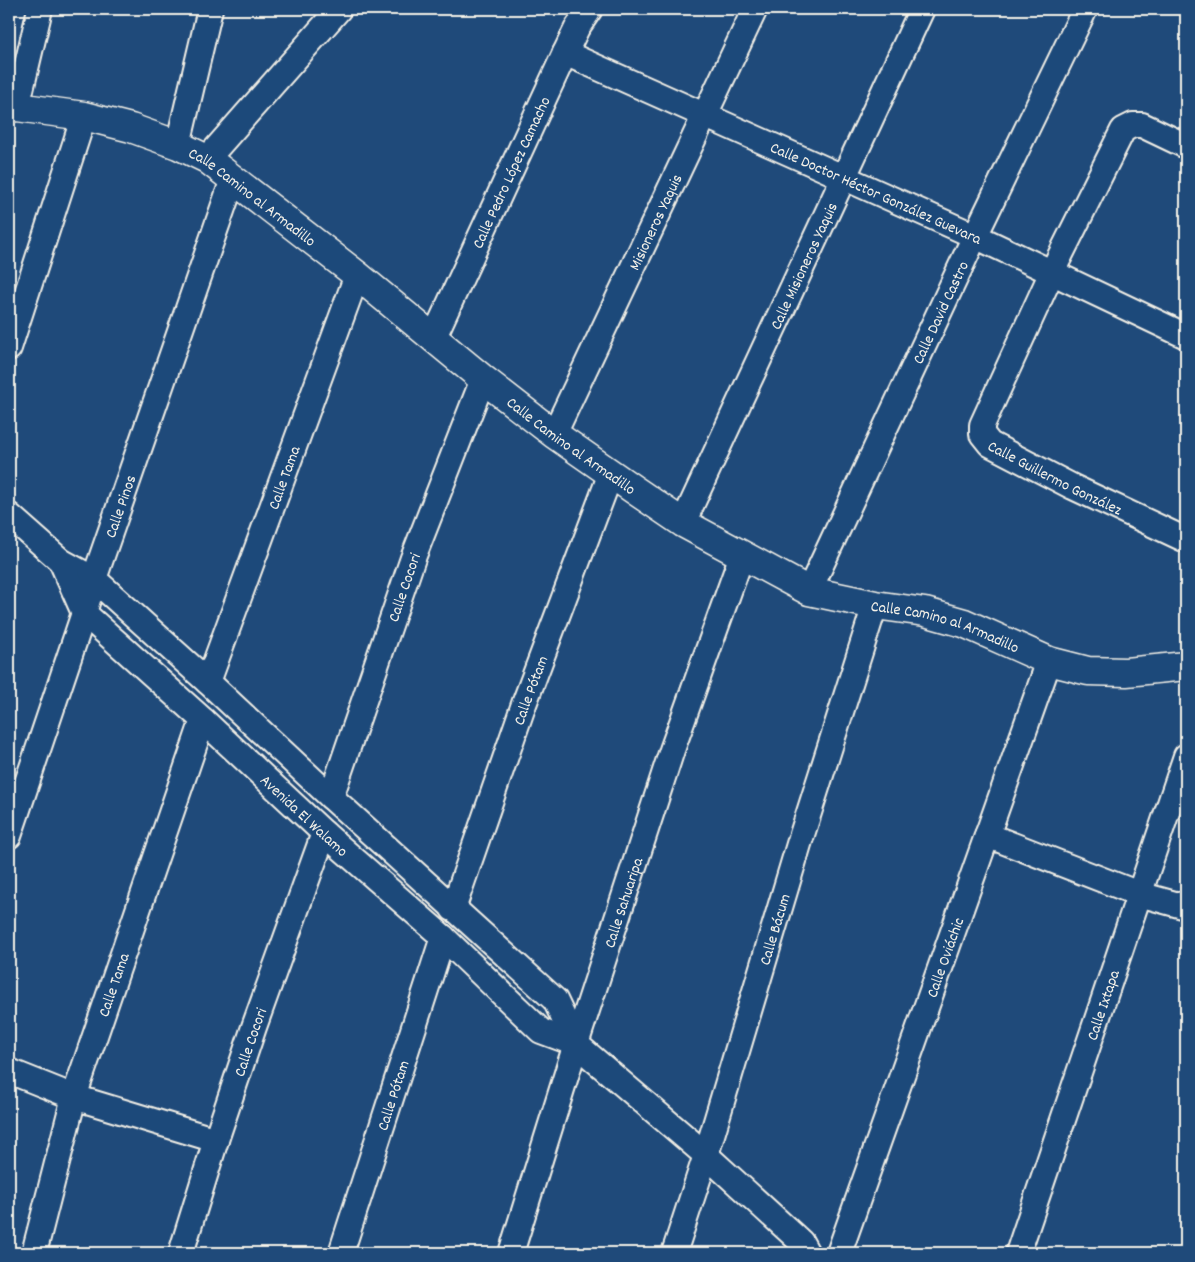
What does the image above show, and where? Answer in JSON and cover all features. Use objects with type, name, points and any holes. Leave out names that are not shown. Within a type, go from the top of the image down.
[{"type":"street","points":[[13,107],[40,9]]},
{"type":"street","points":[[178,146],[210,9]]},
{"type":"street","points":[[207,159],[339,9]]},
{"type":"street","name":"Calle Pedro López Camacho","points":[[433,339],[565,53],[577,28],[590,9]]},
{"type":"street","name":"Misioneros Yaquis","points":[[554,434],[755,9]]},
{"type":"street","name":"Calle Misioneros Yaquis","points":[[683,523],[922,9]]},
{"type":"street","name":"Calle David Castro","points":[[809,590],[975,236],[1085,9]]},
{"type":"street","name":"Calle Doctor Héctor González Guevara","points":[[565,53],[975,236],[1186,336]]},
{"type":"street","name":"Calle Camino al Armadillo","points":[[13,107],[84,116],[131,128],[207,159],[357,275],[433,339],[554,434],[683,523],[809,590],[875,605],[925,612],[964,623],[1049,661],[1088,671],[1117,672],[1186,666]]},
{"type":"street","points":[[9,348],[84,116]]},
{"type":"street","points":[[1052,272],[1123,130],[1133,125],[1142,125],[1186,146]]},
{"type":"street","name":"Calle Pinos","points":[[9,836],[17,781],[84,613],[94,579],[233,179]]},
{"type":"street","name":"Calle Guillermo González","points":[[1052,272],[982,425],[982,434],[990,444],[1186,540]]},
{"type":"street","name":"Calle Tama","points":[[208,682],[357,275]]},
{"type":"street","name":"Calle Cocori","points":[[331,797],[413,558],[483,379]]},
{"type":"street","name":"Calle Pótam","points":[[453,908],[524,704],[611,473]]},
{"type":"street","name":"Avenida El Walamo","points":[[9,515],[61,561],[94,579],[555,1000],[576,1044]]},
{"type":"street","name":"Calle Sahuaripa","points":[[511,1253],[576,1044],[672,750],[742,555]]},
{"type":"street","name":"Avenida El Walamo","points":[[61,561],[84,613],[203,720],[324,833],[443,937],[541,1031],[576,1044],[706,1155],[804,1247],[833,1253]]},
{"type":"street","name":"Calle Bácum","points":[[674,1253],[706,1155],[799,844],[875,605]]},
{"type":"street","name":"Calle Oviáchic","points":[[839,1253],[1049,661]]},
{"type":"street","name":"Calle Tama","points":[[34,1253],[74,1097],[203,720]]},
{"type":"street","name":"Calle Ixtapa","points":[[1018,1253],[1186,756]]},
{"type":"street","name":"Calle Cocori","points":[[182,1253],[216,1140],[254,1027],[324,833]]},
{"type":"street","points":[[987,835],[1139,894],[1186,907]]},
{"type":"street","name":"Calle Pótam","points":[[341,1253],[443,937]]},
{"type":"street","points":[[9,1071],[74,1097],[216,1140]]}]
